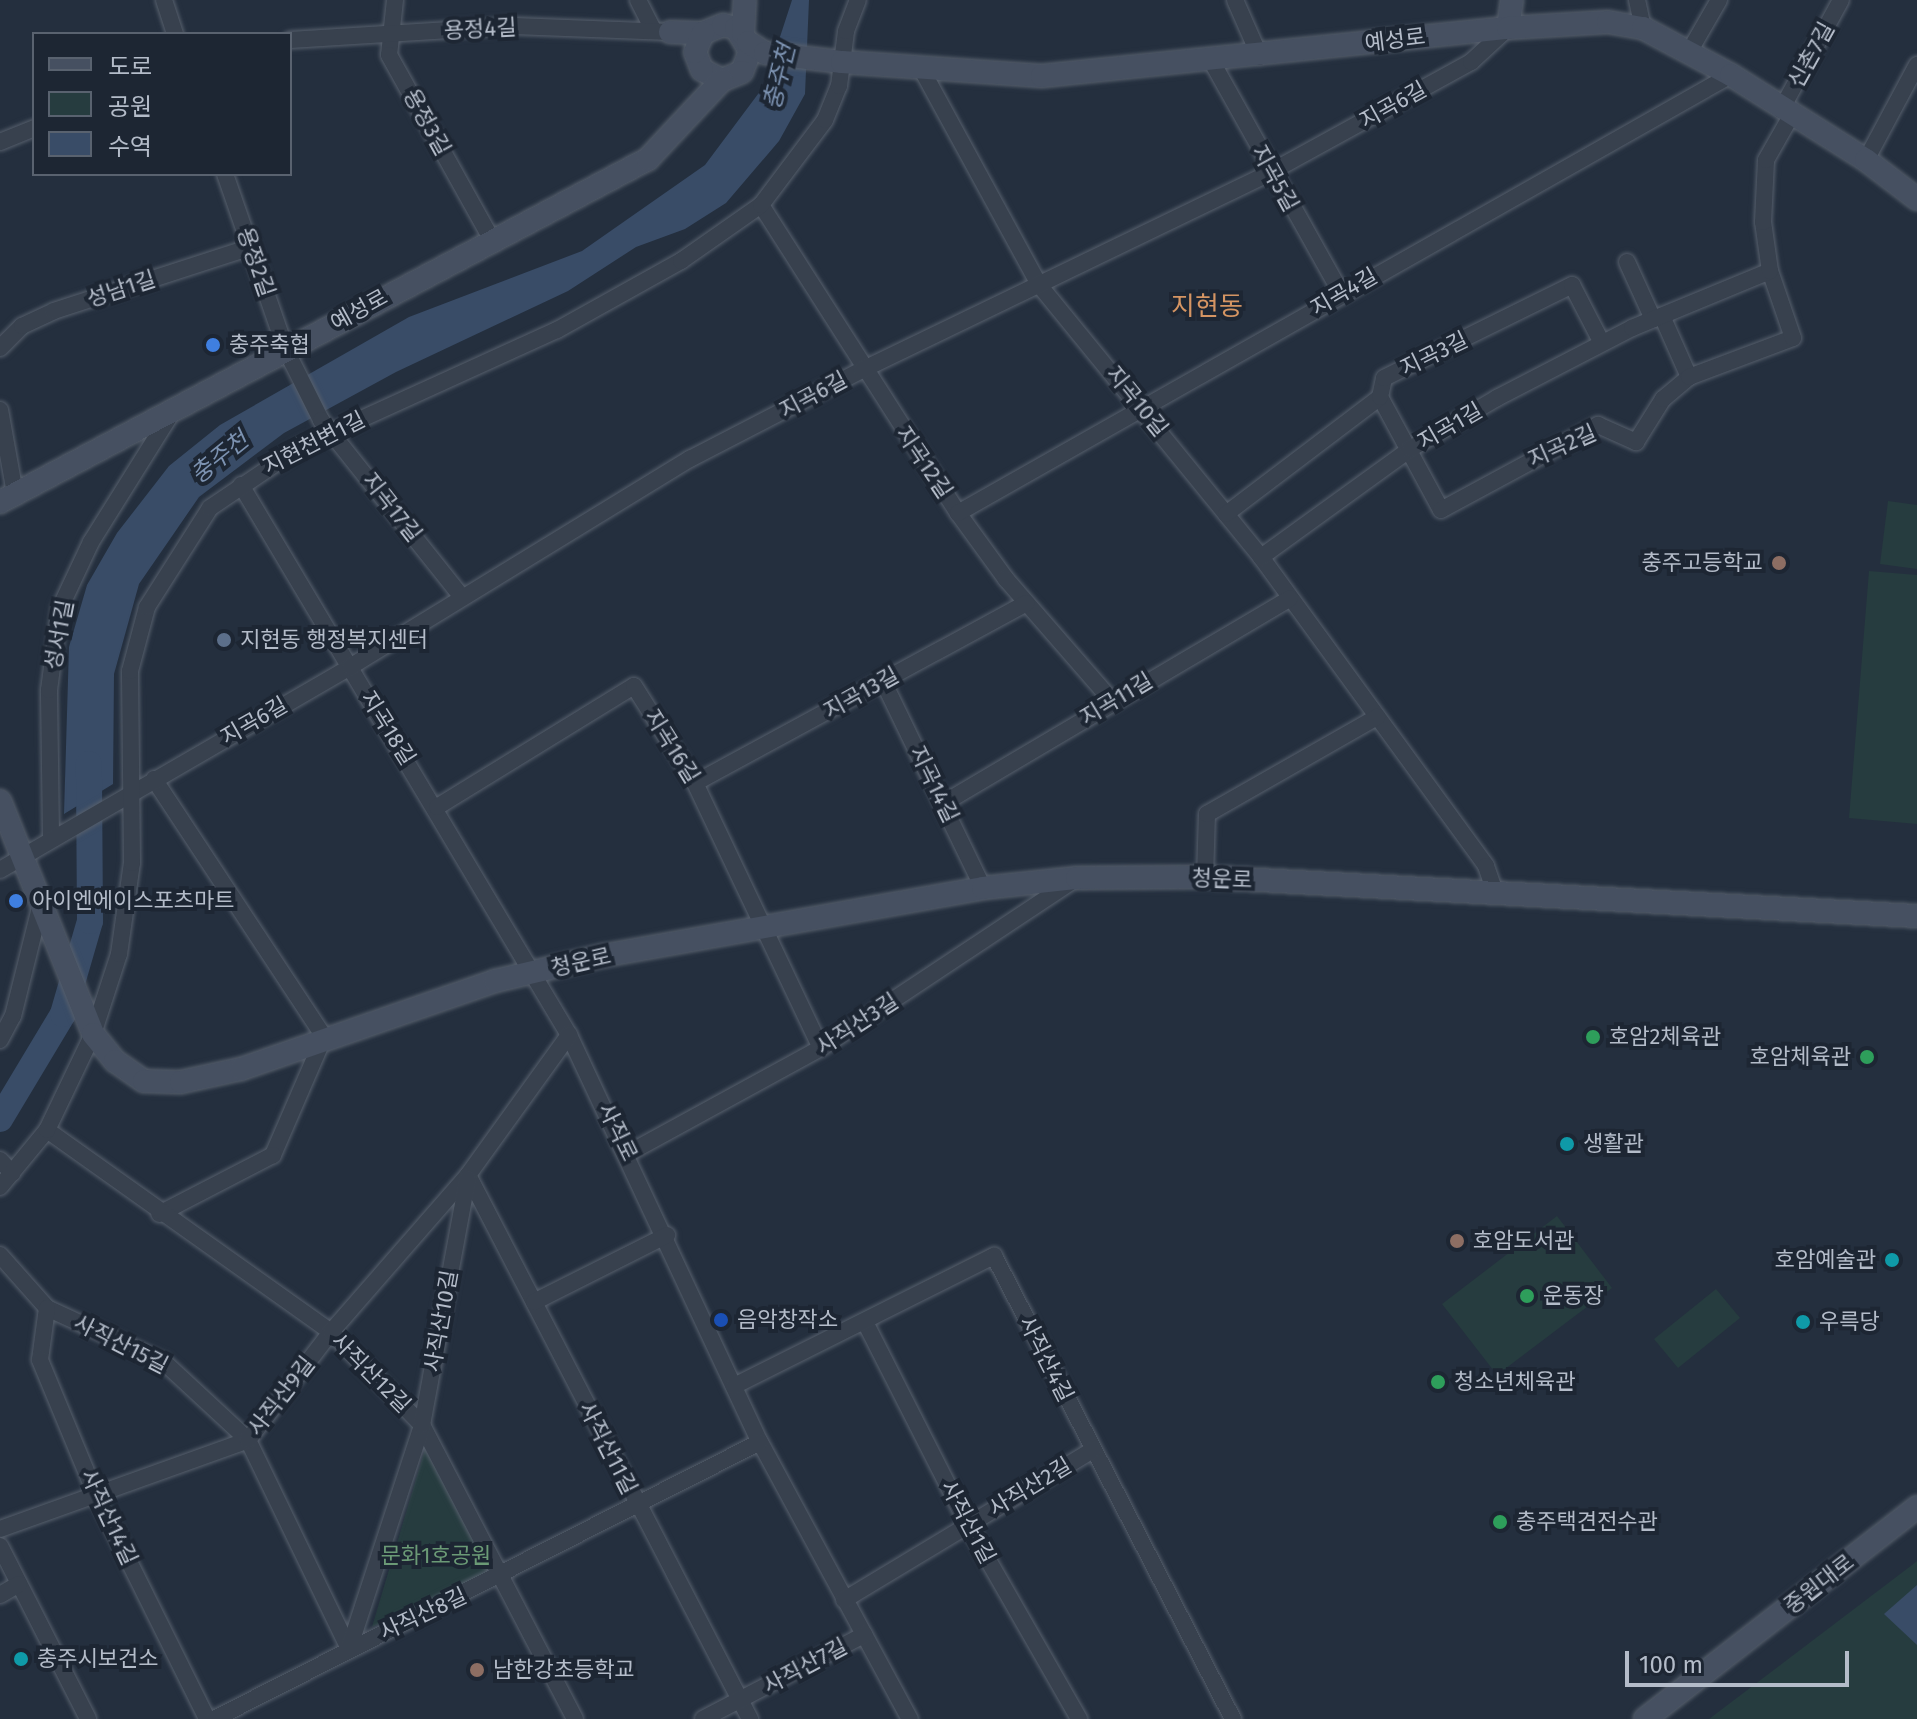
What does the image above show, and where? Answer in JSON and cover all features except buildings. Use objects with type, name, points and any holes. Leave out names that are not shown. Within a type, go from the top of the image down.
[{"type":"street","points":[[164,0],[174,32]]},
{"type":"street","name":"용정3길","points":[[395,0],[394,34],[389,55],[491,238]]},
{"type":"street","points":[[638,0],[661,30]]},
{"type":"street","points":[[722,80],[728,46],[743,0]]},
{"type":"street","name":"지현천변1길","points":[[0,1187],[47,1130],[93,1034],[119,954],[132,863],[133,791],[127,742],[130,671],[147,607],[210,508],[327,425],[557,330],[681,261],[761,205],[813,141],[839,86],[833,60],[858,0]]},
{"type":"street","points":[[1235,0],[1260,57]]},
{"type":"street","points":[[1508,28],[1512,0]]},
{"type":"street","points":[[1637,0],[1643,28]]},
{"type":"street","points":[[1689,52],[1719,0]]},
{"type":"street","name":"신촌7길","points":[[1786,113],[1841,0]]},
{"type":"street","name":"예성로","points":[[661,30],[728,46],[833,60],[922,70],[1042,76],[1212,62],[1508,28],[1608,22],[1643,28],[1731,75],[1786,113],[1866,160],[1917,199]]},
{"type":"street","name":"용정4길","points":[[292,40],[514,26],[661,30]]},
{"type":"street","name":"지곡6길","points":[[0,870],[25,858],[51,836],[350,667],[461,596],[690,459],[862,370],[1271,172],[1471,62],[1508,28]]},
{"type":"street","points":[[700,98],[728,46]]},
{"type":"street","name":"예성로","points":[[8,498],[171,414],[491,238],[648,159],[700,98],[722,80],[739,75],[728,46]]},
{"type":"street","name":"지곡5길","points":[[1212,62],[1341,293]]},
{"type":"street","points":[[1866,160],[1917,65]]},
{"type":"street","name":"지곡10길","points":[[922,70],[1040,286],[1144,407],[1261,557],[1486,866],[1495,892]]},
{"type":"street","name":"지곡4길","points":[[958,513],[1341,293],[1731,75]]},
{"type":"street","points":[[1770,271],[1763,222],[1766,160],[1786,113]]},
{"type":"street","points":[[0,142],[32,129]]},
{"type":"street","name":"용정2길","points":[[226,176],[286,350],[297,371]]},
{"type":"street","name":"지곡12길","points":[[761,205],[862,370],[958,513],[1026,603],[1112,701]]},
{"type":"street","name":"성남1길","points":[[0,348],[22,326],[54,311],[251,247]]},
{"type":"street","points":[[1627,262],[1689,377]]},
{"type":"street","name":"지곡1길","points":[[1261,557],[1410,449],[1602,343],[1770,271]]},
{"type":"street","name":"지곡2길","points":[[1410,449],[1441,510],[1598,425],[1636,442],[1663,399],[1689,377],[1793,338],[1770,271]]},
{"type":"street","name":"지곡3길","points":[[1226,514],[1380,397],[1384,378],[1572,285],[1602,343]]},
{"type":"street","name":"지곡17길","points":[[297,371],[327,425],[461,596]]},
{"type":"street","points":[[1380,397],[1410,449]]},
{"type":"street","points":[[0,410],[8,498]]},
{"type":"street","name":"성서1길","points":[[51,836],[49,690],[60,608],[91,542],[171,414]]},
{"type":"street","name":"지곡18길","points":[[241,485],[535,973]]},
{"type":"street","name":"지곡11길","points":[[944,803],[1290,598]]},
{"type":"street","name":"지곡13길","points":[[695,783],[1026,603]]},
{"type":"street","name":"지곡14길","points":[[883,681],[983,888]]},
{"type":"street","name":"지곡16길","points":[[437,807],[634,686],[695,783],[768,928],[821,1048]]},
{"type":"street","points":[[1205,877],[1207,814],[1377,717]]},
{"type":"street","points":[[154,779],[324,1037]]},
{"type":"street","points":[[0,801],[93,1034],[115,1061],[144,1081],[181,1082],[241,1069],[324,1037],[495,981],[535,973]]},
{"type":"street","name":"청운로","points":[[535,973],[983,888],[1077,878],[1205,877],[1917,916]]},
{"type":"street","name":"사직산3길","points":[[629,1153],[821,1048],[1077,878]]},
{"type":"street","points":[[0,1040],[13,1016],[41,904]]},
{"type":"street","name":"사직로","points":[[535,973],[629,1153],[760,1442],[910,1719]]},
{"type":"street","name":"사직산9길","points":[[0,1529],[248,1440],[331,1332],[468,1175],[569,1035]]},
{"type":"street","points":[[159,1214],[273,1155],[324,1037]]},
{"type":"street","name":"사직산12길","points":[[47,1130],[159,1214],[331,1332],[422,1425],[575,1719]]},
{"type":"street","points":[[0,1160],[12,1173]]},
{"type":"street","name":"사직산11길","points":[[468,1175],[750,1719]]},
{"type":"street","name":"사직산10길","points":[[349,1649],[422,1425],[468,1175]]},
{"type":"street","points":[[534,1302],[667,1235]]},
{"type":"street","name":"사직산15길","points":[[0,1255],[47,1308],[164,1362],[248,1440],[349,1649]]},
{"type":"street","name":"사직산4길","points":[[734,1386],[994,1256],[1233,1719]]},
{"type":"street","name":"사직산14길","points":[[47,1308],[40,1360],[95,1493],[207,1719]]},
{"type":"street","name":"사직산1길","points":[[865,1322],[968,1525],[1079,1719]]},
{"type":"street","name":"사직산8길","points":[[214,1719],[349,1649],[502,1577],[760,1442]]},
{"type":"street","name":"사직산2길","points":[[844,1600],[1093,1450]]},
{"type":"street","name":"중원대로","points":[[1645,1719],[1917,1507]]},
{"type":"street","points":[[0,1546],[88,1719]]},
{"type":"street","points":[[0,1595],[19,1584]]},
{"type":"street","name":"사직산7길","points":[[703,1719],[864,1635]]},
{"type":"green space","points":[[1888,501],[1917,505],[1917,569],[1880,564]]},
{"type":"green space","points":[[1869,571],[1917,575],[1917,824],[1849,818]]},
{"type":"green space","name":"운동장","points":[[1557,1216],[1612,1288],[1497,1375],[1442,1304]]},
{"type":"green space","points":[[1716,1289],[1740,1318],[1678,1368],[1654,1339]]},
{"type":"green space","name":"문화1호공원","points":[[425,1449],[491,1574],[372,1627]]},
{"type":"green space","points":[[1917,1561],[1917,1719],[1709,1719],[1912,1565]]},
{"type":"water","points":[[792,0],[809,0],[805,94],[779,141],[726,203],[685,229],[636,247],[568,291],[396,372],[284,433],[199,497],[139,584],[114,674],[113,784],[64,814],[69,647],[87,585],[117,533],[169,466],[220,425],[409,317],[582,251],[705,165],[764,86]]},
{"type":"water","points":[[1917,1585],[1917,1645],[1884,1614]]},
{"type":"waterway","name":"충주천","points":[[0,1119],[63,1014],[90,921],[89,764]]},
{"type":"place","name":"충주축협","points":[[213,345]]},
{"type":"place","name":"충주고등학교","points":[[1779,563]]},
{"type":"place","name":"지현동 행정복지센터","points":[[224,640]]},
{"type":"place","name":"아이엔에이스포츠마트","points":[[16,901]]},
{"type":"place","name":"호암2체육관","points":[[1593,1037]]},
{"type":"place","name":"호암체육관","points":[[1867,1057]]},
{"type":"place","name":"생활관","points":[[1567,1144]]},
{"type":"place","name":"호암도서관","points":[[1457,1241]]},
{"type":"place","name":"호암예술관","points":[[1892,1260]]},
{"type":"place","name":"운동장","points":[[1527,1296]]},
{"type":"place","name":"음악창작소","points":[[721,1320]]},
{"type":"place","name":"우륵당","points":[[1803,1322]]},
{"type":"place","name":"청소년체육관","points":[[1438,1382]]},
{"type":"place","name":"충주택견전수관","points":[[1500,1522]]},
{"type":"place","name":"충주시보건소","points":[[21,1659]]},
{"type":"place","name":"남한강초등학교","points":[[477,1670]]},
{"type":"district","name":"지현동","points":[[1207,307]]}]
